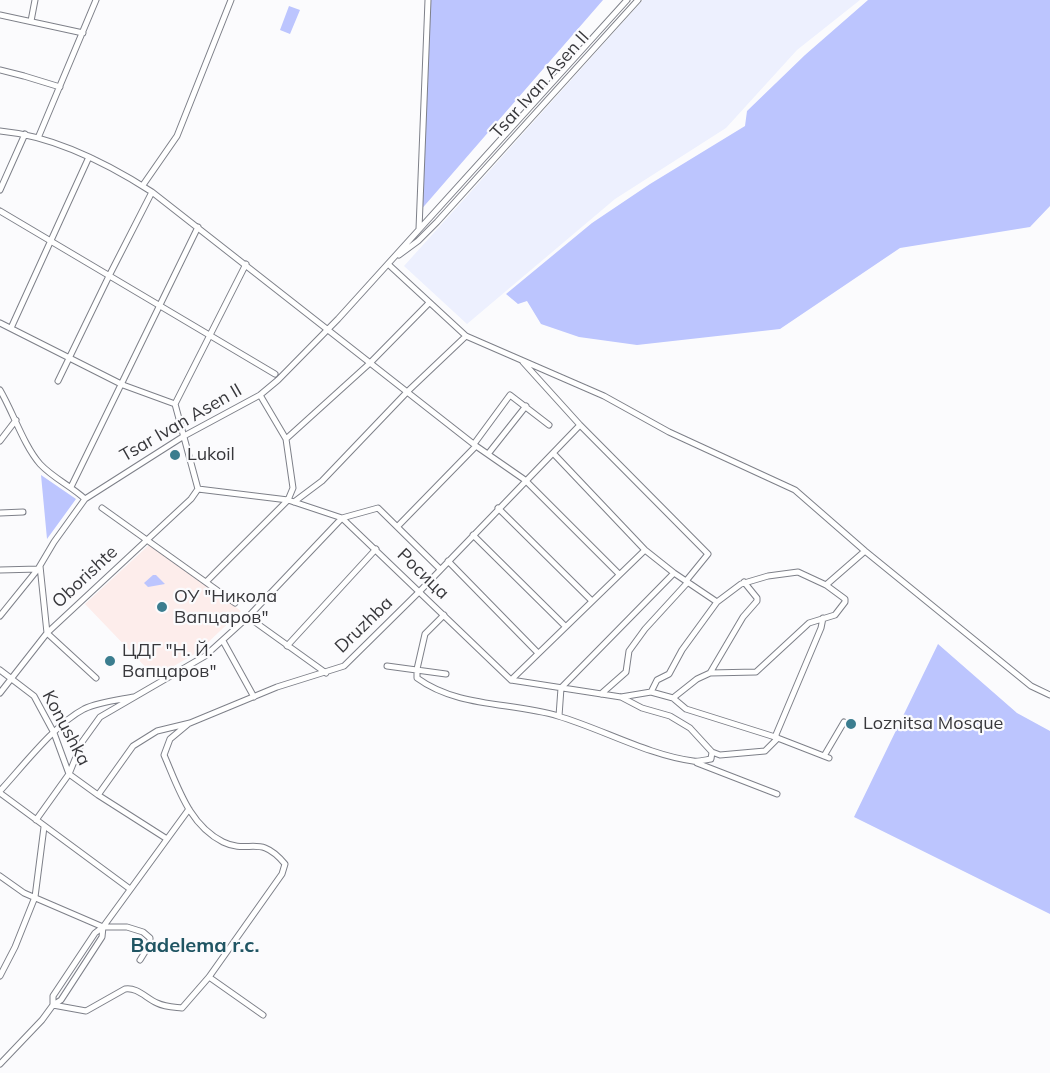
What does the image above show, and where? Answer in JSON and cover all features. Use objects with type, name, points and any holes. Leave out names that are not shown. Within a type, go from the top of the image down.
[{"type":"street","points":[[31,21],[35,0]]},
{"type":"street","points":[[38,138],[96,0]]},
{"type":"street","points":[[143,185],[177,136],[231,0]]},
{"type":"street","points":[[418,240],[428,0]]},
{"type":"street","name":"Tsar Ivan Asen II","points":[[0,616],[39,568],[54,542],[85,499],[184,436],[260,395],[278,380],[388,264],[627,0]]},
{"type":"street","name":"Tsar Ivan Asen II","points":[[388,264],[418,240],[638,0]]},
{"type":"street","points":[[0,15],[83,33]]},
{"type":"street","points":[[0,70],[60,87]]},
{"type":"street","points":[[0,131],[25,134],[89,157],[143,185],[475,445],[525,480],[619,574]]},
{"type":"street","points":[[0,190],[25,134]]},
{"type":"street","points":[[12,328],[89,157]]},
{"type":"street","points":[[58,381],[152,192]]},
{"type":"street","points":[[0,211],[275,374]]},
{"type":"street","points":[[71,487],[123,385],[158,306],[198,227]]},
{"type":"street","points":[[198,489],[174,404],[246,264]]},
{"type":"street","points":[[388,264],[466,336],[604,396],[669,432],[795,490],[865,551],[1031,686],[1050,695]]},
{"type":"street","points":[[286,439],[370,363],[429,303]]},
{"type":"street","points":[[0,323],[123,385],[174,404]]},
{"type":"street","points":[[206,582],[291,501],[322,481],[408,391],[466,336]]},
{"type":"street","points":[[522,361],[580,425],[708,554],[634,644],[628,654],[626,672],[601,694]]},
{"type":"street","points":[[0,390],[38,462],[49,473],[85,499]]},
{"type":"street","points":[[398,526],[475,445],[510,394],[549,425]]},
{"type":"street","points":[[260,395],[286,439],[293,488],[291,501]]},
{"type":"street","points":[[488,454],[526,406]]},
{"type":"street","points":[[0,441],[16,420]]},
{"type":"street","name":"Druzhba","points":[[98,795],[133,746],[157,731],[190,723],[277,687],[344,666],[420,591],[580,425]]},
{"type":"street","points":[[553,453],[645,550],[717,602]]},
{"type":"street","name":"Росица","points":[[198,489],[291,501],[342,518],[511,680]]},
{"type":"street","name":"Oborishte","points":[[0,693],[47,633],[191,499],[198,489]]},
{"type":"street","points":[[102,508],[235,603]]},
{"type":"street","points":[[36,820],[69,774],[82,742],[100,717],[205,656],[248,617],[342,518],[378,508],[440,569]]},
{"type":"street","points":[[498,508],[592,601]]},
{"type":"street","points":[[0,513],[23,512]]},
{"type":"street","points":[[473,535],[565,626]]},
{"type":"street","points":[[288,646],[376,549]]},
{"type":"street","points":[[511,680],[645,550]]},
{"type":"street","points":[[826,585],[865,551]]},
{"type":"street","points":[[448,561],[538,652]]},
{"type":"street","points":[[0,570],[39,568],[47,633],[96,678]]},
{"type":"street","points":[[651,692],[657,680],[669,674],[681,650],[717,602],[744,582],[793,571],[826,585],[845,599],[837,613],[809,622],[756,672],[710,673],[697,679],[673,698]]},
{"type":"street","points":[[559,716],[561,688],[674,573]]},
{"type":"street","points":[[710,673],[742,617],[758,601],[744,582]]},
{"type":"street","points":[[444,615],[425,634],[417,669],[417,678],[423,682],[455,696],[559,716],[695,762],[777,794]]},
{"type":"street","points":[[248,617],[326,673]]},
{"type":"street","points":[[695,762],[711,756],[765,751],[776,738],[823,618]]},
{"type":"street","points":[[223,641],[254,697]]},
{"type":"street","points":[[387,666],[446,674]]},
{"type":"street","name":"Konushka","points":[[0,670],[34,696],[54,733],[69,774],[167,839]]},
{"type":"street","points":[[511,680],[621,697],[651,692],[673,698],[686,709],[826,757],[844,722]]},
{"type":"street","points":[[130,889],[0,792],[69,718],[86,708],[138,697]]},
{"type":"street","points":[[621,697],[642,708],[670,716],[690,728],[711,756],[714,770]]},
{"type":"street","points":[[53,1005],[86,1011],[124,989],[132,988],[158,1003],[182,1008],[209,977],[282,874],[285,864],[276,854],[263,846],[240,846],[223,842],[199,824],[185,803],[164,755],[170,739],[190,723]]},
{"type":"street","points":[[0,1064],[42,1020],[53,1005],[53,996],[95,933],[103,927],[189,809]]},
{"type":"street","points":[[0,976],[15,947],[35,897],[44,826]]},
{"type":"street","points":[[0,876],[24,893],[103,927],[127,927],[143,932],[150,938],[150,944],[140,960]]},
{"type":"street","points":[[209,977],[263,1015]]},
{"type":"shaded area","points":[[430,0],[603,0],[419,212]]},
{"type":"shaded area","points":[[643,0],[860,0],[797,50],[726,128],[615,199],[467,324],[404,266]]},
{"type":"shaded area","points":[[868,0],[1050,0],[1050,206],[1030,227],[900,248],[780,329],[637,345],[579,337],[541,324],[527,301],[518,304],[506,294],[592,223],[650,184],[745,126],[747,111],[805,55]]},
{"type":"shaded area","points":[[289,6],[300,10],[290,34],[280,30]]},
{"type":"shaded area","points":[[41,475],[76,499],[47,539]]},
{"type":"shaded area","name":"ОУ \"Никола Вапцаров\"","points":[[150,544],[241,611],[198,652],[155,677],[85,604]]},
{"type":"shaded area","points":[[153,575],[165,584],[148,587],[144,583]]},
{"type":"shaded area","points":[[938,644],[1017,713],[1050,731],[1050,914],[854,817]]},
{"type":"place","name":"Lukoil","points":[[175,455]]},
{"type":"place","name":"ОУ \"Никола Вапцаров\"","points":[[162,607]]},
{"type":"place","name":"ЦДГ \"Н. Й. Вапцаров\"","points":[[110,661]]},
{"type":"place","name":"Loznitsa Mosque","points":[[851,724]]},
{"type":"district","name":"Badelema r.c.","points":[[195,946]]}]
